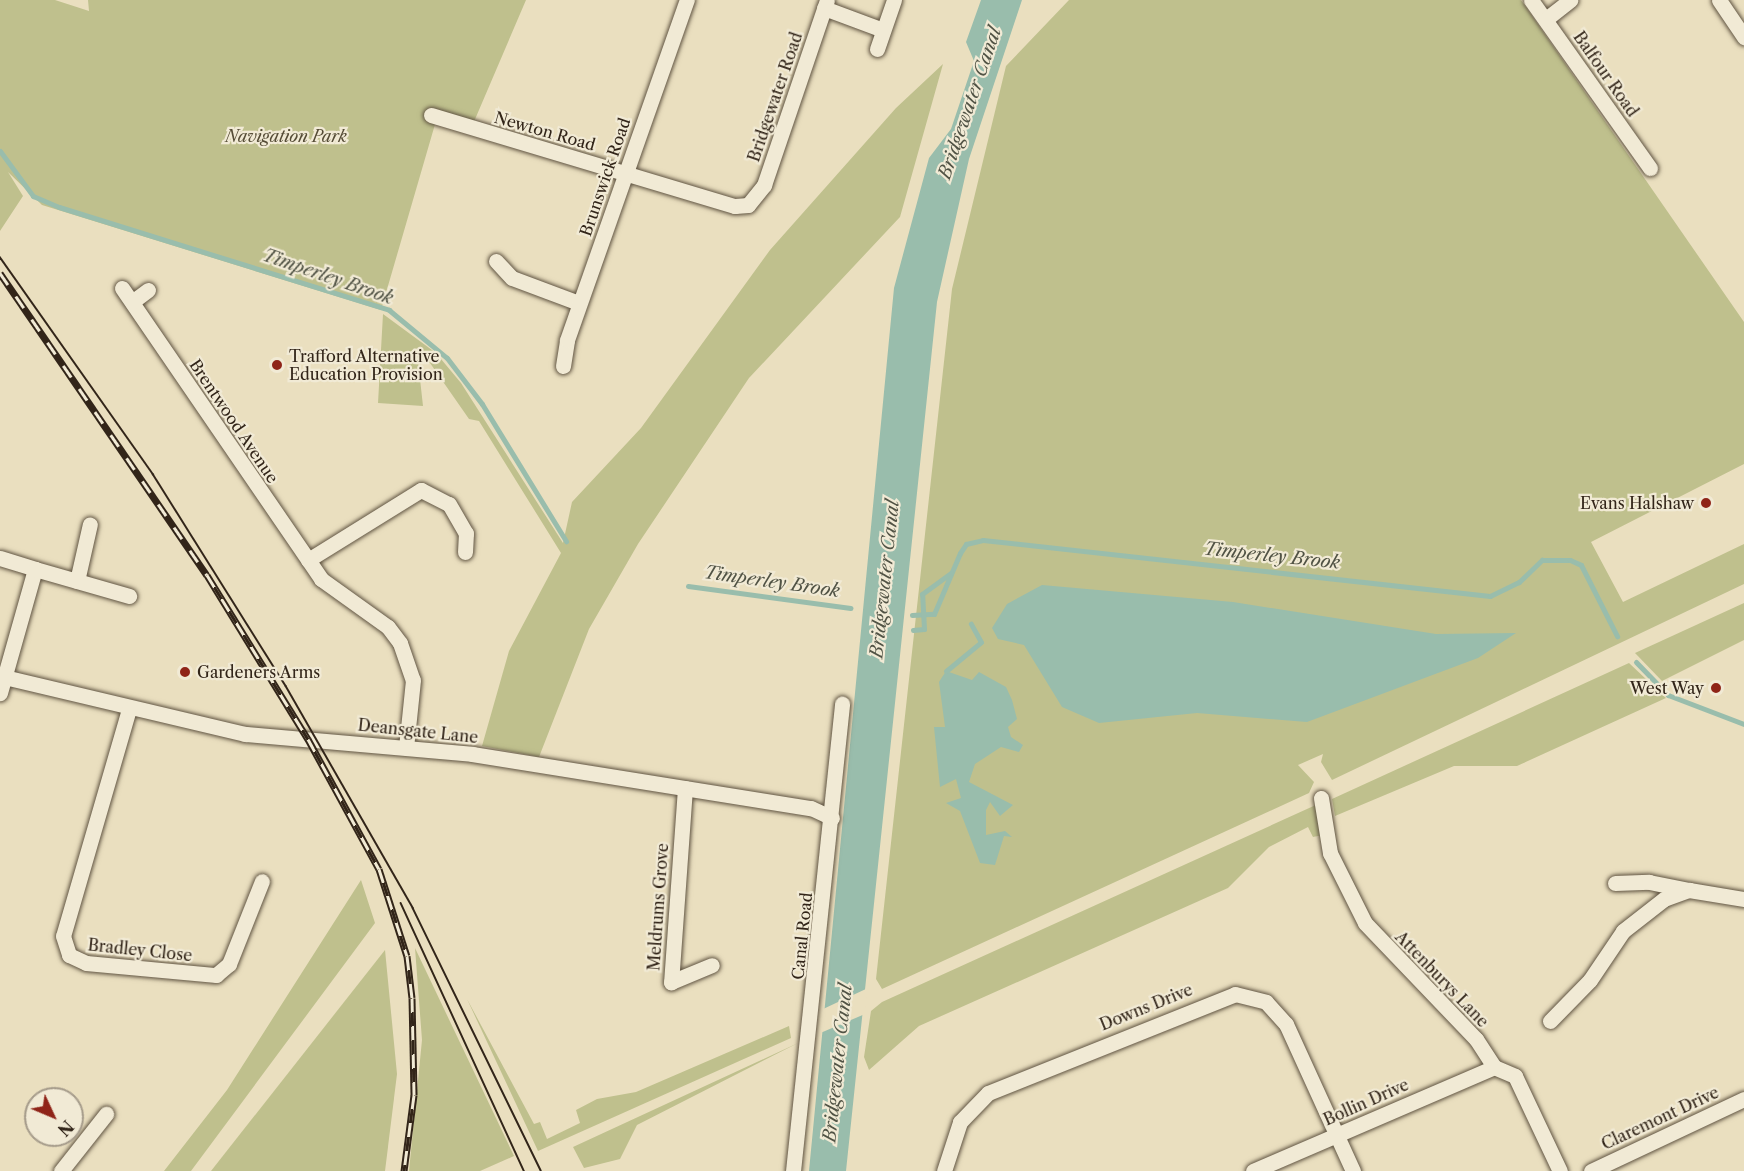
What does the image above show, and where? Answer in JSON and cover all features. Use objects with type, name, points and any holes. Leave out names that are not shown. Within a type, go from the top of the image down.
[{"type":"street","name":"Brunswick Road","points":[[563,366],[579,303],[687,0]]},
{"type":"street","points":[[877,49],[894,0]]},
{"type":"street","name":"Balfour Road","points":[[1531,0],[1650,168]]},
{"type":"street","points":[[1546,19],[1570,0]]},
{"type":"street","points":[[1719,0],[1744,37]]},
{"type":"street","points":[[825,4],[883,30]]},
{"type":"street","name":"Bridgewater Road","points":[[752,202],[764,185],[825,4]]},
{"type":"street","name":"Newton Road","points":[[431,115],[735,206],[752,202]]},
{"type":"street","points":[[496,261],[512,278],[579,303]]},
{"type":"street","name":"Brentwood Avenue","points":[[122,288],[308,560],[342,598],[388,627],[405,650],[413,680],[406,748]]},
{"type":"street","points":[[132,302],[148,290]]},
{"type":"street","points":[[308,560],[421,490],[449,504],[466,533],[465,552]]},
{"type":"street","points":[[77,581],[90,524]]},
{"type":"street","points":[[0,558],[129,596]]},
{"type":"street","points":[[0,693],[3,677],[26,610],[35,569]]},
{"type":"street","name":"Deansgate Lane","points":[[3,677],[129,709],[265,737],[406,748],[811,808],[832,818]]},
{"type":"street","name":"Canal Road","points":[[793,1171],[832,818],[842,704]]},
{"type":"street","name":"Bradley Close","points":[[129,709],[63,936],[69,955],[86,963],[216,975],[229,964],[262,881]]},
{"type":"street","name":"Meldrums Grove","points":[[685,788],[671,982],[712,965]]},
{"type":"street","name":"Attenburys Lane","points":[[1321,798],[1330,853],[1365,923],[1476,1039],[1494,1067],[1515,1077],[1560,1171]]},
{"type":"street","points":[[1615,883],[1649,882],[1744,899]]},
{"type":"street","points":[[1550,1021],[1590,980],[1623,931],[1664,900],[1689,890]]},
{"type":"street","name":"Downs Drive","points":[[944,1171],[960,1122],[988,1093],[1235,994],[1254,996],[1279,1012],[1353,1171]]},
{"type":"street","name":"Bollin Drive","points":[[1253,1171],[1494,1067]]},
{"type":"street","name":"Claremont Drive","points":[[1591,1171],[1744,1100]]},
{"type":"street","points":[[61,1171],[106,1114]]},
{"type":"green space","name":"Navigation Park","points":[[0,0],[55,0],[89,11],[88,0],[526,0],[473,124],[438,114],[381,310],[42,205],[8,172],[23,196],[0,231]]},
{"type":"green space","points":[[1069,0],[1521,0],[1744,322],[1744,464],[1591,542],[1623,602],[1744,544],[1744,584],[1332,780],[1321,762],[1323,754],[1298,765],[1314,782],[1309,793],[882,989],[876,979],[952,289],[1006,66]]},
{"type":"green space","points":[[943,64],[900,217],[749,378],[638,544],[589,629],[539,757],[482,746],[509,651],[561,553],[479,421],[469,419],[430,363],[418,361],[423,406],[378,403],[383,314],[436,353],[461,383],[563,543],[572,502],[641,428],[770,250],[896,108]]},
{"type":"green space","points":[[1744,603],[1744,640],[1662,681],[1635,653]]},
{"type":"green space","points":[[1629,663],[1666,698],[1517,766],[1454,766],[1335,816],[1332,799]]},
{"type":"green space","points":[[1318,804],[1323,835],[1313,837],[1308,827],[1269,847],[1228,888],[919,1026],[869,1070],[864,1057],[871,1011],[882,1002]]},
{"type":"green space","points":[[361,880],[375,923],[191,1171],[164,1171],[227,1090]]},
{"type":"green space","points":[[415,948],[514,1156],[480,1171],[409,1171],[422,1040]]},
{"type":"green space","points":[[385,950],[397,1074],[385,1171],[211,1171]]},
{"type":"green space","points":[[467,999],[534,1124],[540,1122],[547,1139],[580,1123],[576,1110],[597,1099],[636,1092],[789,1026],[791,1038],[538,1151]]},
{"type":"green space","points":[[798,1043],[637,1125],[620,1159],[584,1168],[573,1147]]},
{"type":"water","name":"Bridgewater Canal","points":[[981,0],[1022,0],[969,159],[937,302],[846,1171],[809,1171],[894,288],[929,158],[951,129],[974,61],[966,42]]},
{"type":"water","points":[[1042,585],[1233,602],[1436,634],[1516,633],[1478,658],[1307,722],[1197,713],[1099,723],[1062,707],[1024,645],[998,639],[992,628],[1007,604]]},
{"type":"water","points":[[946,671],[972,680],[979,672],[1006,687],[1017,719],[1008,727],[1011,737],[1023,745],[1019,752],[1001,747],[975,764],[969,782],[1013,805],[1000,816],[990,802],[986,810],[986,835],[1005,831],[1012,837],[1004,836],[995,865],[980,863],[960,811],[946,803],[961,798],[956,779],[940,787],[934,727],[945,727],[939,682]]},
{"type":"pier","points":[[868,988],[865,1014],[818,1034],[821,1010]]},
{"type":"waterway","name":"Timperley Brook","points":[[0,151],[33,196],[59,207],[389,310],[447,358],[482,404],[566,541]]},
{"type":"waterway","name":"Timperley Brook","points":[[912,615],[934,614],[960,553],[966,544],[983,540],[1490,596],[1519,582],[1542,560],[1570,560],[1581,565],[1617,636]]},
{"type":"waterway","points":[[913,630],[924,629],[922,594],[951,573]]},
{"type":"waterway","name":"Timperley Brook","points":[[688,586],[851,608]]},
{"type":"waterway","points":[[946,671],[981,642],[971,624]]},
{"type":"waterway","name":"Timperley Brook","points":[[1636,662],[1668,695],[1744,724]]},
{"type":"tram line","points":[[0,257],[153,474],[286,686],[413,908],[541,1171]]},
{"type":"tram line","points":[[401,903],[524,1171]]},
{"type":"railway","points":[[0,273],[207,575],[308,739],[379,869],[407,956],[412,998],[414,1095],[404,1171]]},
{"type":"place","name":"Trafford Alternative Education Provision","points":[[277,365]]},
{"type":"place","name":"Evans Halshaw","points":[[1706,503]]},
{"type":"place","name":"Gardeners Arms","points":[[185,672]]},
{"type":"place","name":"West Way","points":[[1716,688]]}]
